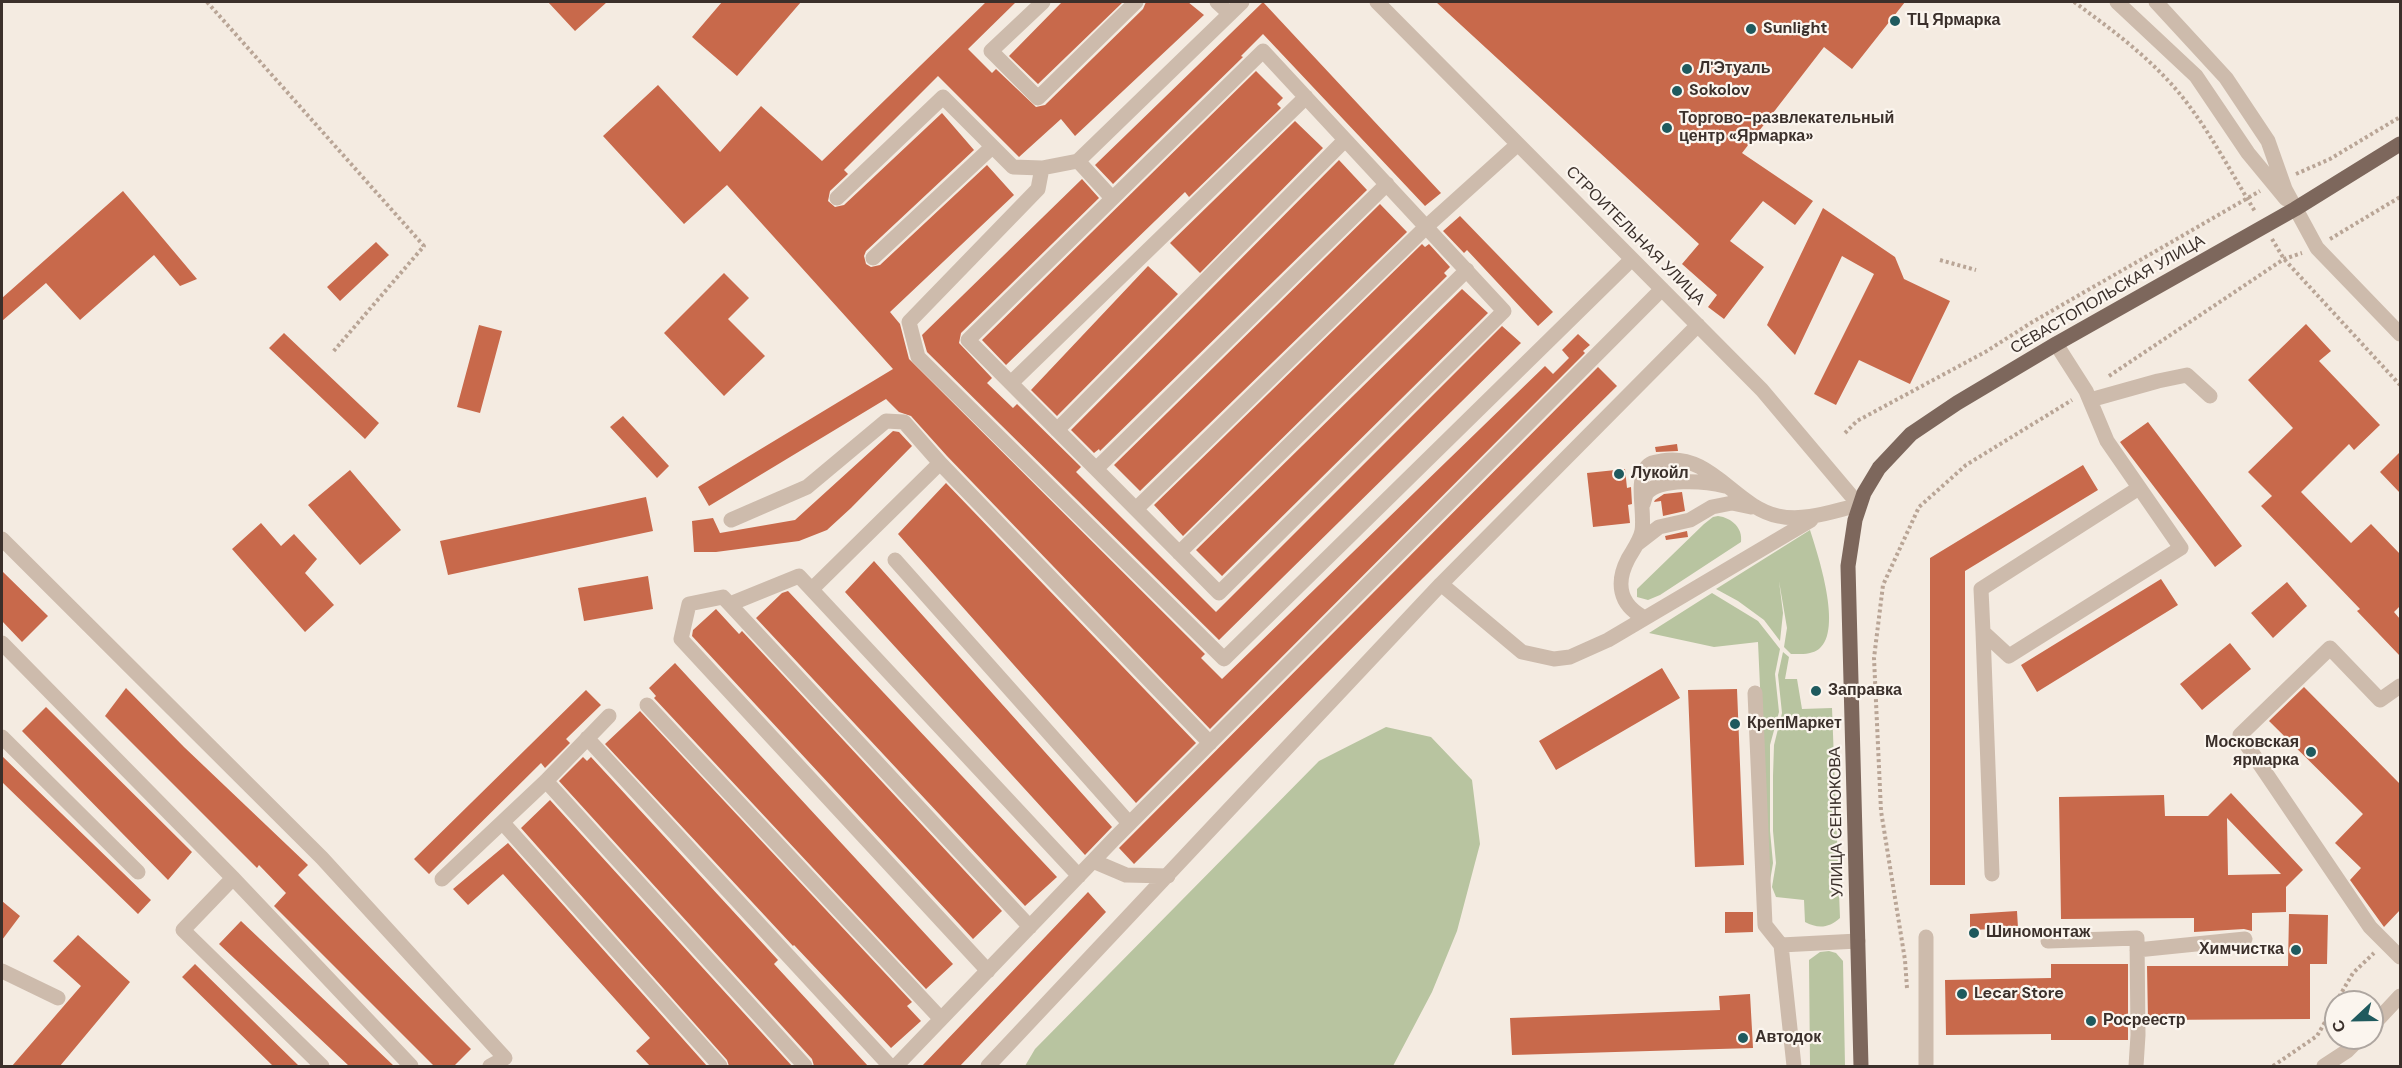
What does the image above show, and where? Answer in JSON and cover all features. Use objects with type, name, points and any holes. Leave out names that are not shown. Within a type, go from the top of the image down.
[{"type":"main road","name":"СЕВАСТОПОЛЬСКАЯ УЛИЦА","points":[[1859,505],[1874,475],[1911,434],[2056,344],[2295,209],[2400,144]]},
{"type":"main road","name":"УЛИЦА СЕНЮКОВА","points":[[1859,505],[1851,535],[1848,566],[1861,1066]]},
{"type":"street","points":[[1043,2],[991,51],[1038,98],[1136,2]]},
{"type":"street","points":[[1218,2],[1230,14]]},
{"type":"street","points":[[837,198],[943,97],[1012,167],[1042,168],[1078,161],[1242,2]]},
{"type":"street","name":"СТРОИТЕЛЬНАЯ УЛИЦА","points":[[1377,2],[1762,390],[1859,505]]},
{"type":"street","points":[[2117,2],[2196,76],[2248,153],[2295,209]]},
{"type":"street","points":[[2156,2],[2226,78],[2268,141],[2285,189],[2317,248],[2400,334]]},
{"type":"street","points":[[1263,51],[1345,140],[1504,311],[1219,593],[968,340],[1263,51]]},
{"type":"street","points":[[1011,383],[1306,97]]},
{"type":"street","points":[[1057,430],[1345,140]]},
{"type":"street","points":[[1136,509],[1426,226],[1518,144]]},
{"type":"street","points":[[873,258],[992,147]]},
{"type":"street","points":[[1078,161],[1112,198]]},
{"type":"street","points":[[1042,168],[1038,189],[909,322],[918,357],[1224,658],[1632,259]]},
{"type":"street","points":[[1096,469],[1387,184]]},
{"type":"street","points":[[1179,553],[1467,270]]},
{"type":"street","points":[[896,1066],[1129,823],[1662,289]]},
{"type":"street","points":[[988,1066],[1441,584],[1698,325]]},
{"type":"street","points":[[1983,632],[2009,656],[2181,548],[2106,441],[2088,396],[2056,344]]},
{"type":"street","points":[[2088,396],[2187,375],[2210,396]]},
{"type":"street","points":[[731,520],[807,487],[886,421],[904,422],[939,463],[1210,743]]},
{"type":"street","points":[[1643,617],[1635,613],[1624,599],[1620,584],[1627,560],[1637,544],[1642,528],[1642,478],[1647,466],[1651,463],[1684,460],[1708,471],[1757,508]]},
{"type":"street","points":[[812,589],[939,463]]},
{"type":"street","points":[[1642,512],[1646,494],[1656,486],[1698,482],[1728,487]]},
{"type":"street","points":[[1992,874],[1981,589],[2139,488]]},
{"type":"street","points":[[1637,544],[1659,527],[1690,520],[1722,504],[1732,503],[1757,508],[1776,516],[1793,519],[1859,505]]},
{"type":"street","points":[[1441,584],[1522,652],[1554,659],[1570,657],[1608,640],[1643,617],[1821,513]]},
{"type":"street","points":[[2,539],[322,858],[505,1058],[490,1066]]},
{"type":"street","points":[[895,560],[1129,823]]},
{"type":"street","points":[[730,604],[799,576],[1078,876]]},
{"type":"street","points":[[987,971],[681,639],[689,604],[723,597],[1030,927]]},
{"type":"street","points":[[2,643],[233,878],[411,1066]]},
{"type":"street","points":[[2400,686],[2380,700],[2330,648],[2240,735],[2370,927],[2400,957]]},
{"type":"street","points":[[1755,693],[1766,925],[1781,945],[1794,1066]]},
{"type":"street","points":[[647,705],[941,1019]]},
{"type":"street","points":[[442,879],[503,823],[609,716]]},
{"type":"street","points":[[2,737],[138,872]]},
{"type":"street","points":[[587,738],[890,1066]]},
{"type":"street","points":[[546,781],[805,1066]]},
{"type":"street","points":[[503,823],[720,1066]]},
{"type":"street","points":[[1093,861],[1126,875],[1168,876]]},
{"type":"street","points":[[233,878],[183,930],[322,1066]]},
{"type":"street","points":[[1926,937],[1926,1066]]},
{"type":"street","points":[[2048,941],[2137,938],[2136,1066]]},
{"type":"street","points":[[2137,950],[2245,939]]},
{"type":"street","points":[[1781,945],[1858,941]]},
{"type":"street","points":[[2,971],[58,998]]},
{"type":"street","points":[[2384,1013],[2400,996]]},
{"type":"street","points":[[2324,1066],[2349,1050]]},
{"type":"path","points":[[207,2],[424,246],[332,353]]},
{"type":"path","points":[[2074,2],[2126,41],[2181,96],[2196,116],[2284,259],[2400,385]]},
{"type":"path","points":[[2291,177],[2330,159],[2400,117]]},
{"type":"path","points":[[1845,433],[1857,421],[1987,351],[2029,324],[2261,190]]},
{"type":"path","points":[[1908,996],[1905,960],[1881,811],[1874,658],[1883,585],[1919,507],[1966,465],[2088,396],[2284,259],[2317,248],[2400,197]]},
{"type":"path","points":[[1940,260],[1976,270]]},
{"type":"path","points":[[2343,990],[2353,973],[2385,942]]},
{"type":"path","points":[[2272,1066],[2317,1036],[2324,1023]]},
{"type":"green space","points":[[1718,516],[1736,524],[1741,542],[1660,595],[1648,600],[1637,597],[1637,589],[1704,524]]},
{"type":"green space","points":[[1810,530],[1823,574],[1829,610],[1829,626],[1826,639],[1819,649],[1809,653],[1791,654],[1784,647],[1787,628],[1779,581],[1783,613],[1780,641],[1764,620],[1738,601],[1716,589]]},
{"type":"green space","points":[[1712,593],[1758,621],[1780,649],[1775,674],[1779,712],[1770,745],[1770,831],[1773,863],[1769,887],[1758,642],[1714,647],[1649,633]]},
{"type":"green space","points":[[1783,652],[1789,657],[1785,679],[1797,679],[1802,709],[1832,708],[1840,918],[1832,924],[1823,926],[1814,926],[1805,922],[1804,900],[1776,897],[1772,887],[1776,863],[1773,831],[1774,745],[1782,713],[1778,675]]},
{"type":"green space","points":[[1386,727],[1431,737],[1472,780],[1480,844],[1457,931],[1432,992],[1393,1066],[1025,1066],[1035,1049],[1319,761]]},
{"type":"green space","points":[[1820,952],[1836,953],[1843,961],[1845,1066],[1810,1066],[1809,960]]},
{"type":"building","points":[[548,2],[607,2],[575,31]]},
{"type":"building","points":[[722,2],[801,2],[737,76],[692,37]]},
{"type":"building","points":[[986,2],[1016,2],[968,49],[992,73],[996,69],[1036,107],[1045,105],[1143,9],[1146,2],[1188,2],[1204,15],[1075,136],[1061,119],[1019,157],[938,76],[844,170],[848,174],[830,191],[828,201],[835,207],[844,205],[942,113],[974,150],[866,251],[864,256],[866,264],[871,267],[880,265],[987,165],[1014,195],[890,312],[900,324],[909,359],[1205,654],[1201,658],[1222,679],[1545,366],[1553,374],[1569,358],[1562,350],[1578,334],[1590,345],[1583,351],[1585,353],[1210,729],[911,416],[899,412],[886,399],[709,506],[698,487],[893,369],[727,185],[684,224],[603,136],[658,85],[720,152],[761,106],[822,161]]},
{"type":"building","points":[[1062,2],[1123,2],[1038,84],[1009,56]]},
{"type":"building","points":[[1263,2],[1441,193],[1425,206],[1263,34],[1241,56],[1243,57],[1113,184],[1095,165]]},
{"type":"building","name":"Торгово-развлекательный центр «Ярмарка»","points":[[1436,2],[1905,2],[1852,69],[1824,47],[1742,153],[1813,201],[1795,225],[1763,201],[1730,241],[1764,267],[1724,319],[1708,307],[1717,295],[1682,264],[1699,244]]},
{"type":"building","points":[[1256,71],[1283,98],[1277,104],[1281,108],[1189,197],[1185,192],[1006,365],[982,340]]},
{"type":"building","points":[[1295,121],[1323,148],[1200,273],[1170,243]]},
{"type":"building","points":[[1339,160],[1367,190],[1100,451],[1099,449],[1094,453],[1071,430]]},
{"type":"building","points":[[1082,179],[1099,198],[961,333],[959,343],[992,378],[987,383],[1013,408],[1017,404],[1081,467],[1076,472],[1216,612],[1502,326],[1521,343],[1219,640],[927,352],[922,335]]},
{"type":"building","points":[[123,191],[197,279],[180,286],[154,255],[80,320],[46,283],[2,321],[2,298]]},
{"type":"building","points":[[1380,204],[1407,232],[1140,491],[1114,465]]},
{"type":"building","points":[[1823,208],[1895,257],[1904,279],[1950,301],[1910,384],[1859,360],[1836,405],[1814,394],[1874,274],[1842,256],[1795,355],[1767,325]]},
{"type":"building","points":[[1460,216],[1553,312],[1538,326],[1467,250],[1464,253],[1443,231]]},
{"type":"building","points":[[376,242],[389,255],[340,301],[327,287]]},
{"type":"building","points":[[1422,244],[1425,247],[1429,244],[1450,267],[1444,273],[1447,276],[1183,536],[1154,505]]},
{"type":"building","points":[[1148,266],[1178,294],[1057,416],[1031,390]]},
{"type":"building","points":[[724,273],[749,298],[728,319],[765,356],[724,396],[664,333]]},
{"type":"building","points":[[1462,289],[1488,313],[1222,576],[1196,550]]},
{"type":"building","points":[[2306,324],[2331,351],[2319,361],[2380,425],[2354,450],[2349,444],[2301,492],[2351,543],[2371,524],[2400,554],[2400,606],[2394,612],[2400,619],[2400,656],[2357,611],[2360,609],[2261,506],[2272,496],[2248,472],[2293,428],[2248,380]]},
{"type":"building","points":[[479,325],[502,331],[480,413],[457,407]]},
{"type":"building","points":[[284,333],[379,423],[365,439],[269,348]]},
{"type":"building","points":[[1598,367],[1617,386],[1134,864],[1119,848]]},
{"type":"building","points":[[623,416],[669,466],[657,478],[610,427]]},
{"type":"building","points":[[2148,422],[2242,546],[2215,567],[2120,442]]},
{"type":"building","points":[[893,431],[899,432],[912,446],[827,530],[799,541],[716,552],[694,552],[692,521],[713,518],[720,533],[795,520]]},
{"type":"building","points":[[1677,444],[1678,451],[1656,452],[1655,447]]},
{"type":"building","points":[[2400,452],[2400,493],[2380,472]]},
{"type":"building","points":[[2083,465],[2098,490],[1965,571],[1965,885],[1930,885],[1930,558]]},
{"type":"building","points":[[1625,469],[1627,488],[1631,487],[1632,504],[1628,505],[1630,523],[1593,527],[1587,473]]},
{"type":"building","points":[[350,470],[401,530],[360,565],[308,505]]},
{"type":"building","points":[[946,483],[1196,743],[1136,803],[898,534]]},
{"type":"building","points":[[1682,492],[1685,511],[1663,516],[1661,501],[1654,502],[1655,500],[1664,494]]},
{"type":"building","points":[[646,497],[653,531],[448,575],[440,541]]},
{"type":"building","points":[[261,523],[281,546],[294,534],[317,559],[305,573],[334,605],[305,632],[232,549]]},
{"type":"building","points":[[1687,531],[1688,537],[1666,540],[1665,536]]},
{"type":"building","points":[[874,561],[1112,827],[1085,855],[845,592]]},
{"type":"building","points":[[2,571],[48,616],[22,642],[2,621]]},
{"type":"building","points":[[648,576],[653,609],[584,621],[578,588]]},
{"type":"building","points":[[2161,579],[2178,605],[2037,692],[2021,665]]},
{"type":"building","points":[[2287,582],[2307,606],[2273,638],[2251,613]]},
{"type":"building","points":[[788,591],[1057,877],[1025,906],[756,618],[782,593]]},
{"type":"building","points":[[716,609],[739,634],[742,631],[1002,911],[973,939],[692,636],[693,630]]},
{"type":"building","points":[[2230,643],[2251,669],[2202,710],[2180,684]]},
{"type":"building","points":[[675,663],[953,964],[926,989],[654,698],[656,696],[649,688]]},
{"type":"building","points":[[1662,668],[1680,698],[1556,770],[1539,741]]},
{"type":"building","points":[[2304,687],[2400,784],[2400,910],[2384,927],[2350,880],[2361,868],[2335,843],[2363,814],[2269,721]]},
{"type":"building","points":[[126,688],[184,747],[308,865],[298,875],[471,1049],[454,1066],[434,1066],[274,906],[286,893],[259,865],[257,868],[105,716]]},
{"type":"building","points":[[1737,689],[1744,865],[1695,867],[1688,690]]},
{"type":"building","points":[[586,690],[601,705],[566,739],[570,743],[545,768],[541,763],[429,874],[414,859]]},
{"type":"building","points":[[46,707],[192,852],[168,880],[22,731]]},
{"type":"building","points":[[640,711],[912,1002],[907,1006],[921,1021],[891,1048],[605,744]]},
{"type":"building","points":[[2,756],[151,900],[138,914],[2,782]]},
{"type":"building","points":[[583,757],[587,761],[591,757],[778,960],[774,964],[868,1066],[814,1066],[812,1059],[559,781]]},
{"type":"building","points":[[2231,793],[2303,870],[2286,887],[2286,912],[2252,913],[2252,931],[2244,929],[2194,932],[2194,918],[2061,919],[2059,797],[2164,795],[2165,816],[2208,816]],"holes":[[[2227,818],[2281,874],[2228,875]]]},
{"type":"building","points":[[550,800],[792,1066],[729,1066],[727,1060],[521,828]]},
{"type":"building","points":[[508,843],[707,1066],[650,1066],[636,1051],[650,1038],[503,874],[468,905],[453,889]]},
{"type":"building","points":[[1088,892],[1106,912],[960,1066],[922,1066]]},
{"type":"building","points":[[2,901],[20,916],[2,940]]},
{"type":"building","points":[[2017,911],[2018,928],[1970,930],[1970,914]]},
{"type":"building","points":[[1725,912],[1753,912],[1753,932],[1725,933]]},
{"type":"building","points":[[2289,914],[2328,915],[2327,964],[2310,964],[2310,1019],[2148,1020],[2147,966],[2288,966]]},
{"type":"building","points":[[241,921],[394,1066],[349,1066],[219,944]]},
{"type":"building","points":[[78,935],[130,982],[60,1066],[12,1066],[81,986],[53,961]]},
{"type":"building","points":[[195,964],[299,1066],[273,1066],[182,977]]},
{"type":"building","points":[[2051,964],[2128,964],[2128,1040],[2051,1040],[2051,1034],[1946,1035],[1945,980],[2051,978]]},
{"type":"building","points":[[1750,994],[1753,1048],[1512,1055],[1510,1018],[1720,1010],[1719,996]]},
{"type":"place","name":"ТЦ Ярмарка","points":[[1895,21]]},
{"type":"place","name":"Sunlight","points":[[1751,29]]},
{"type":"place","name":"Л'Этуаль","points":[[1687,69]]},
{"type":"place","name":"Sokolov","points":[[1677,91]]},
{"type":"place","name":"Торгово-развлекательный центр «Ярмарка»","points":[[1667,128]]},
{"type":"place","name":"Лукойл","points":[[1619,474]]},
{"type":"place","name":"Заправка","points":[[1816,691]]},
{"type":"place","name":"КрепМаркет","points":[[1735,724]]},
{"type":"place","name":"Московская ярмарка","points":[[2311,752]]},
{"type":"place","name":"Шиномонтаж","points":[[1974,933]]},
{"type":"place","name":"Химчистка","points":[[2296,950]]},
{"type":"place","name":"Lecar Store","points":[[1962,994]]},
{"type":"place","name":"Росреестр","points":[[2091,1021]]},
{"type":"place","name":"Автодок","points":[[1743,1038]]}]
